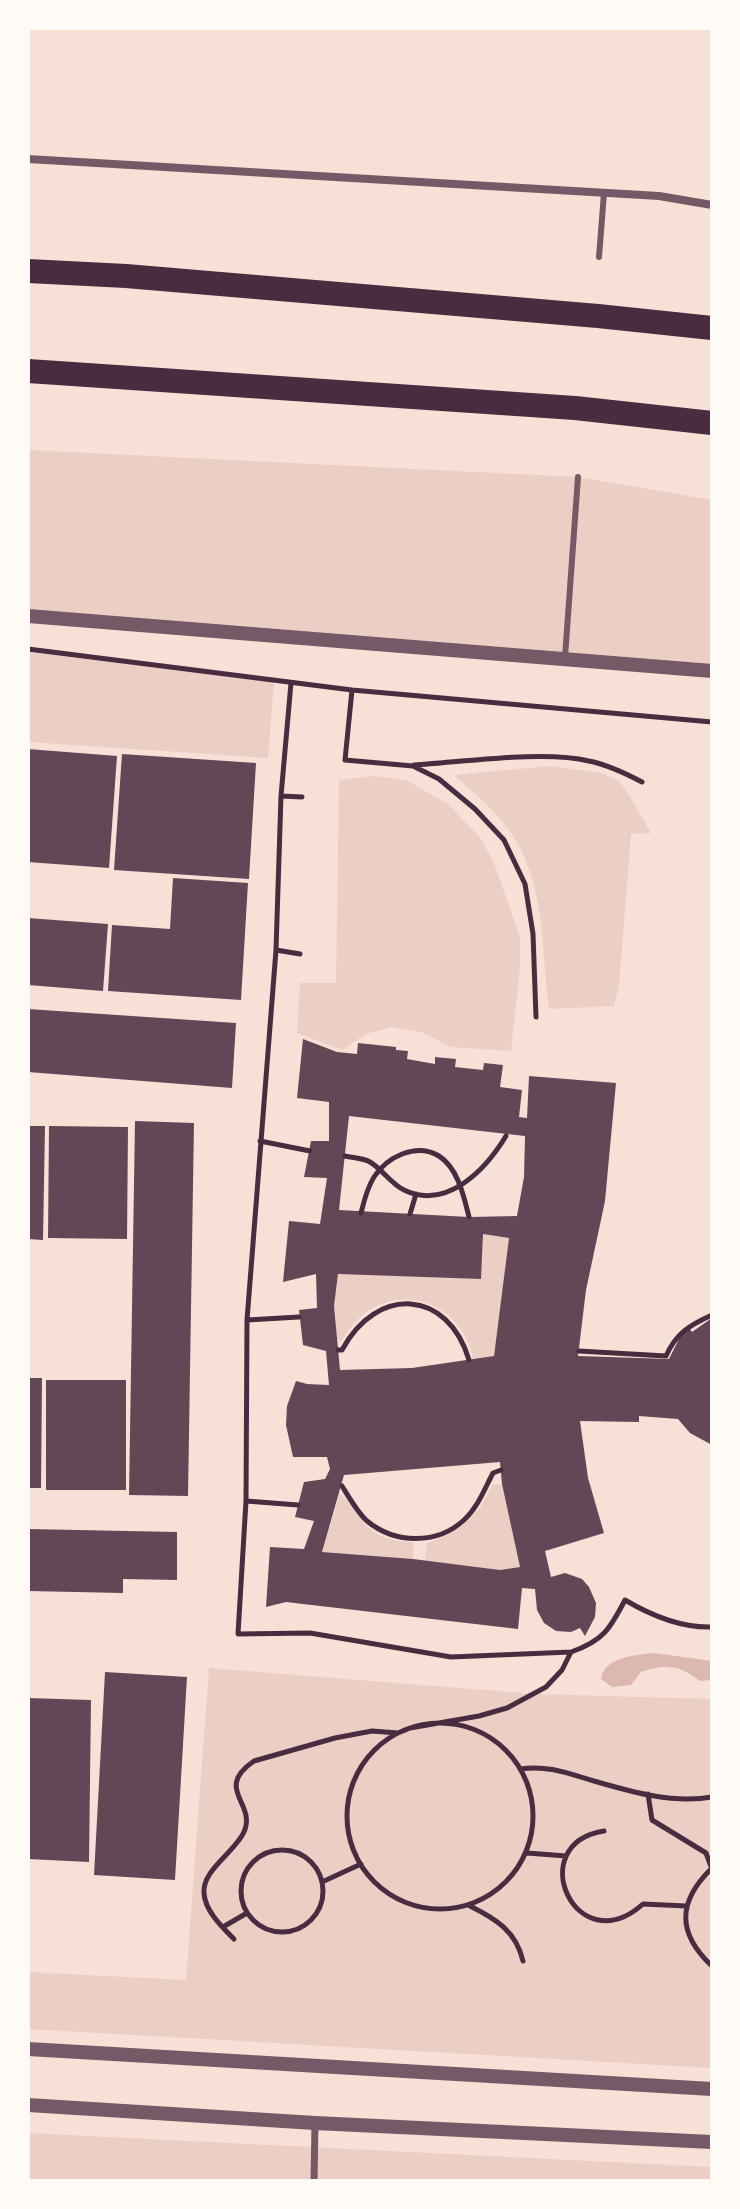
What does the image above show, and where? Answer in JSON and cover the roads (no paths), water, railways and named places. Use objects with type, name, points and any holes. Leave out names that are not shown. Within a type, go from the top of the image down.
[{"type":"highway","points":[[28,271],[126,276],[582,314],[712,328]]},
{"type":"highway","points":[[28,371],[575,408],[712,423]]},
{"type":"street","points":[[28,159],[659,196],[712,205]]},
{"type":"street","points":[[28,616],[712,671]]},
{"type":"street","points":[[28,2049],[712,2089]]},
{"type":"street","points":[[28,2105],[315,2123],[712,2142]]},
{"type":"street","points":[[314,2181],[315,2123]]},
{"type":"lane","points":[[599,257],[604,193]]},
{"type":"lane","points":[[565,660],[578,477]]}]
